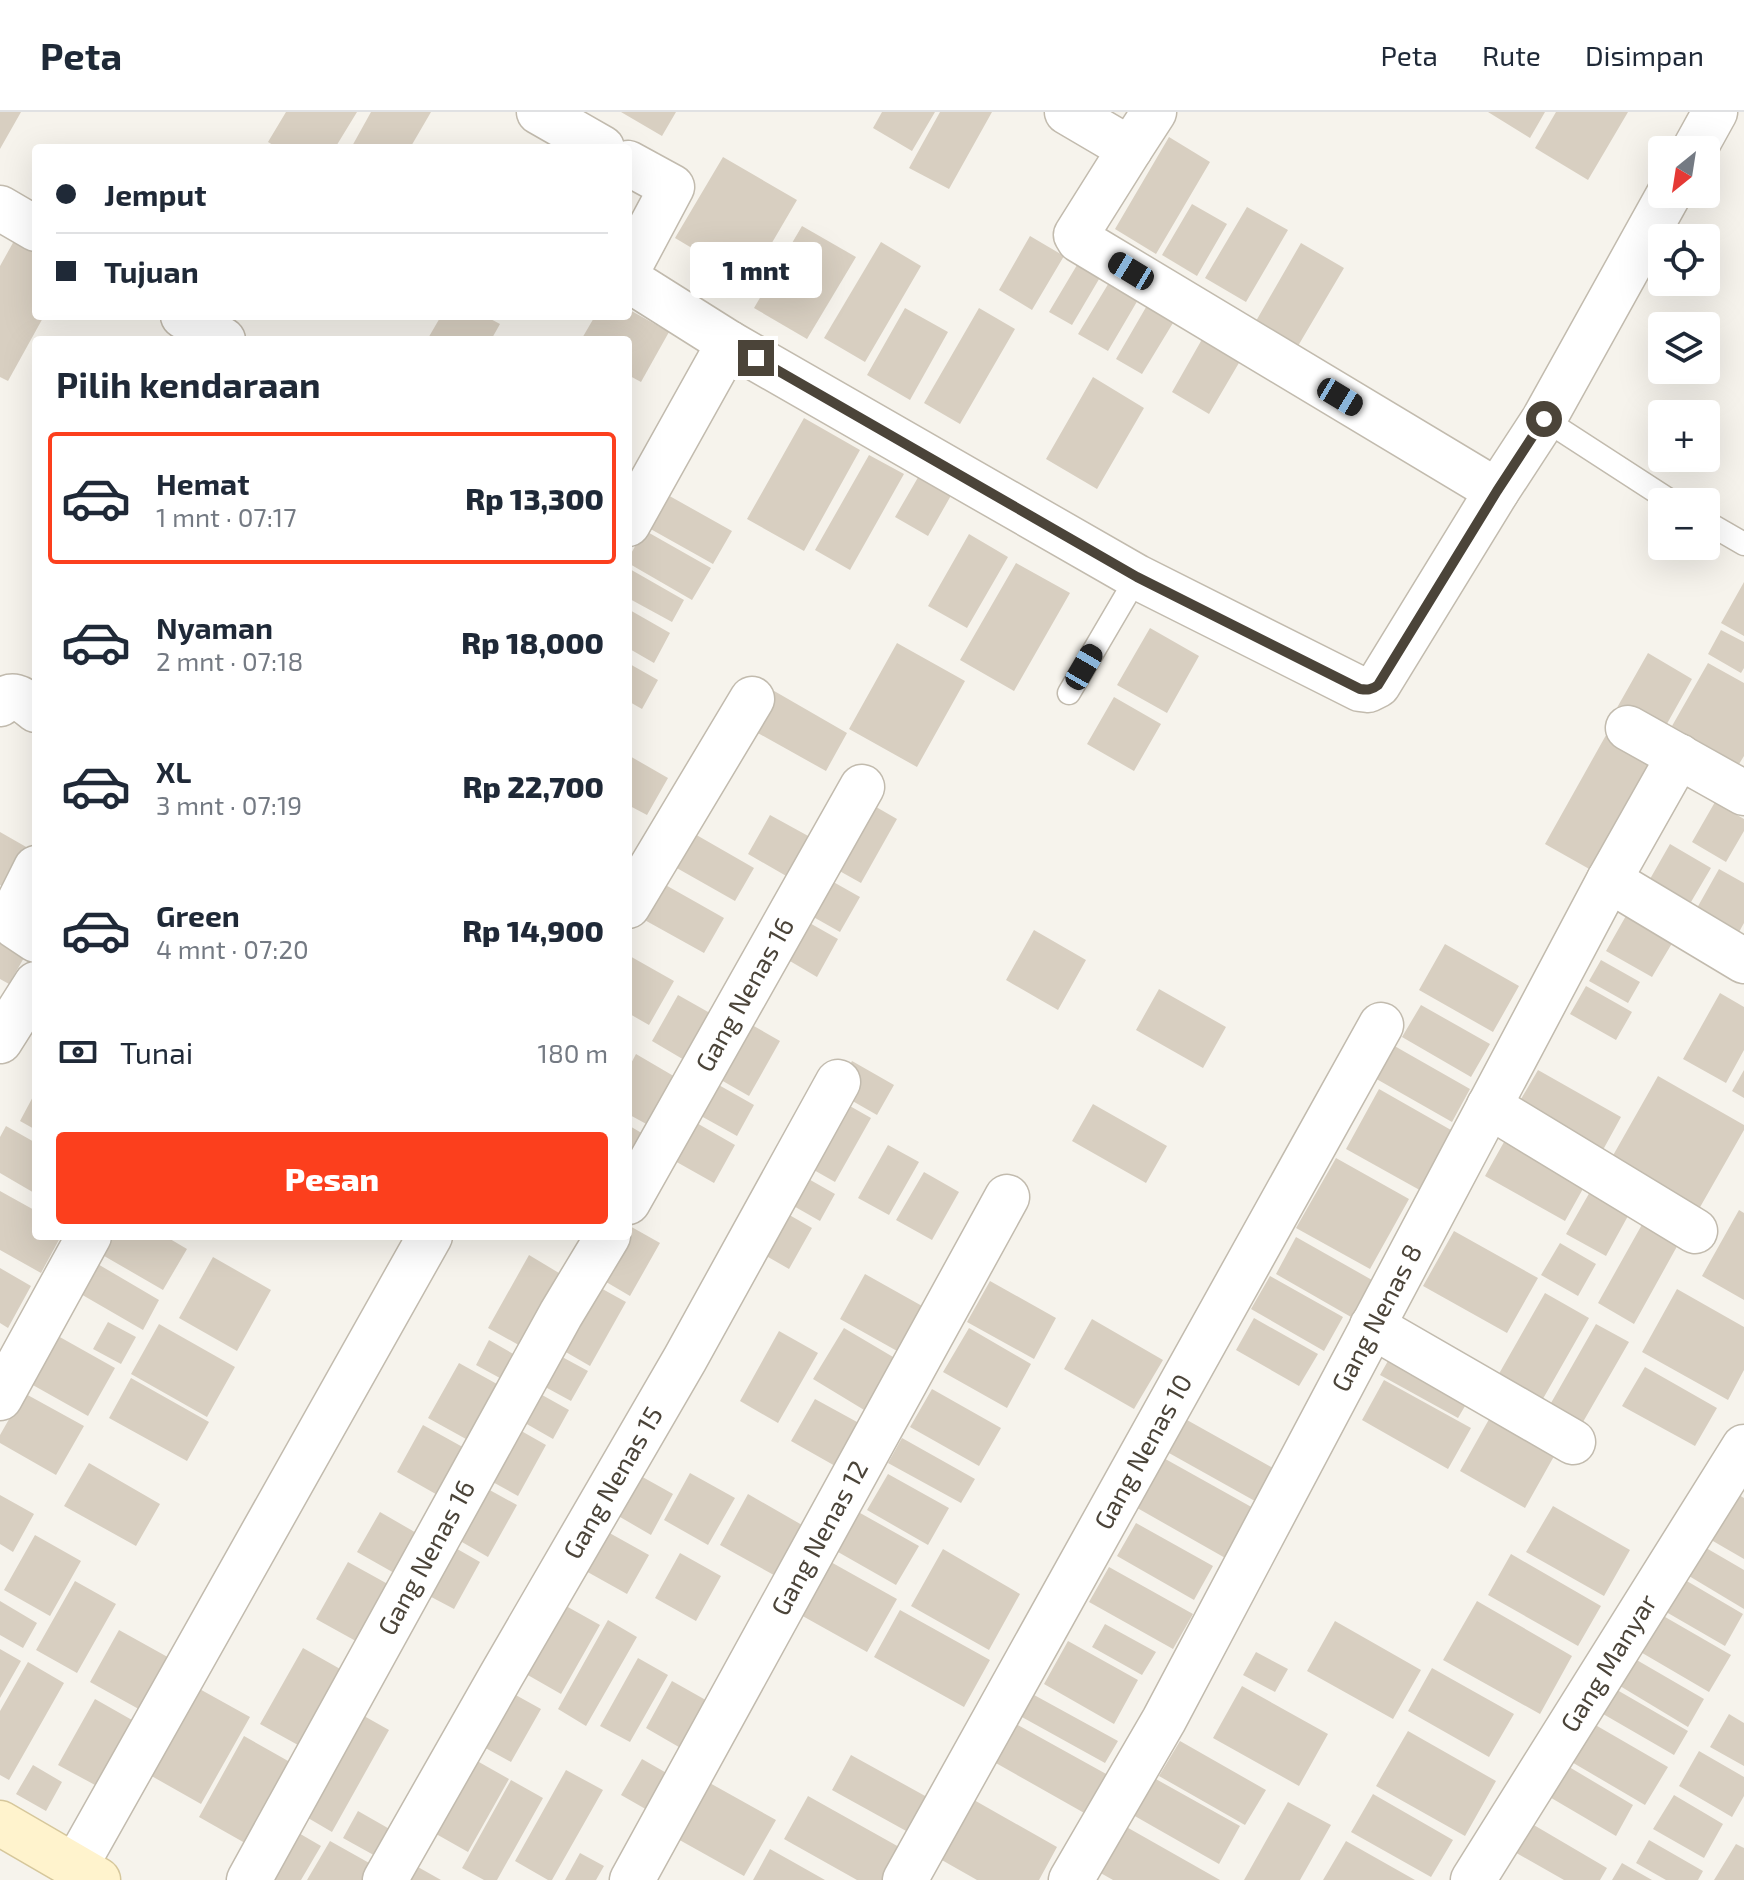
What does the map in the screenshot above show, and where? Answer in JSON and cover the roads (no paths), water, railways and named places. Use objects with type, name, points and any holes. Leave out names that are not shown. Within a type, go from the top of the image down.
[{"type":"street","points":[[539,112],[595,144]]},
{"type":"street","points":[[1067,112],[1130,149]]},
{"type":"street","points":[[1154,112],[1076,235],[1079,240],[1497,491]]},
{"type":"street","points":[[632,165],[672,187],[632,262]]},
{"type":"street","points":[[0,208],[32,227]]},
{"type":"street","points":[[632,279],[729,343],[1137,577],[1360,689],[1368,690],[1378,685],[1544,419],[1661,208]]},
{"type":"street","points":[[190,320],[216,336]]},
{"type":"street","points":[[632,517],[729,343]]},
{"type":"street","points":[[632,899],[752,699]]},
{"type":"street","points":[[1628,728],[1744,793]]},
{"type":"street","name":"Gang Nenas 8","points":[[1071,1880],[1164,1720],[1609,880],[1684,759]]},
{"type":"street","name":"Gang Nenas 16","points":[[632,1195],[862,787]]},
{"type":"street","points":[[32,876],[11,918],[15,926],[32,937]]},
{"type":"street","points":[[1609,880],[1744,961]]},
{"type":"street","points":[[0,1041],[32,990]]},
{"type":"street","name":"Gang Nenas 10","points":[[905,1880],[1381,1025]]},
{"type":"street","name":"Gang Nenas 15","points":[[385,1880],[685,1359],[838,1082]]},
{"type":"street","points":[[1489,1106],[1695,1231]]},
{"type":"street","name":"Gang Nenas 12","points":[[632,1880],[1007,1197]]},
{"type":"street","points":[[0,1398],[87,1240]]},
{"type":"street","points":[[1,1826],[86,1874],[428,1240]]},
{"type":"street","name":"Gang Nenas 16","points":[[249,1880],[561,1314],[606,1240]]},
{"type":"street","points":[[1372,1326],[1573,1442]]},
{"type":"street","name":"Gang Manyar","points":[[1473,1880],[1744,1447]]},
{"type":"lane","points":[[1544,419],[1650,488]]},
{"type":"lane","points":[[1720,530],[1744,544]]},
{"type":"lane","points":[[1069,693],[1137,577]]}]
